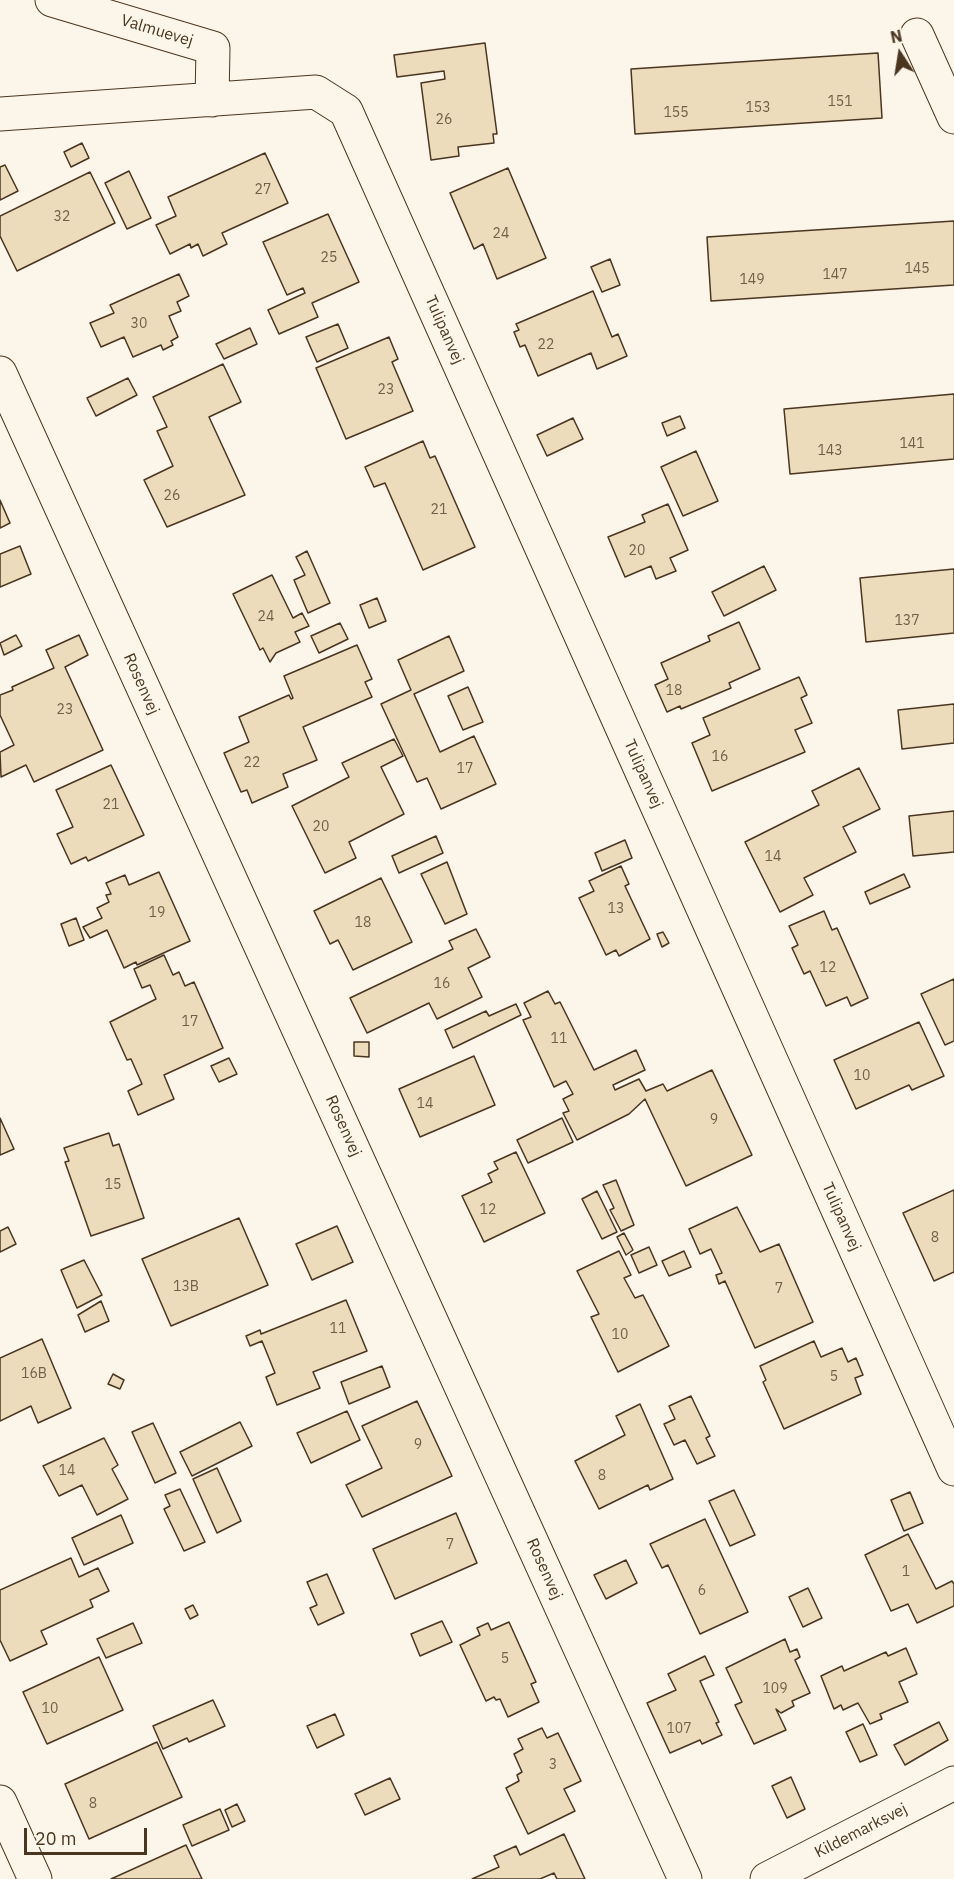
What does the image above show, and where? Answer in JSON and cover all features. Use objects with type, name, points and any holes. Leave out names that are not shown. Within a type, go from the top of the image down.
[{"type":"street","name":"Valmuevej","points":[[52,0],[213,48],[212,100]]},
{"type":"street","points":[[917,35],[954,117]]},
{"type":"street","name":"Tulipanvej","points":[[212,100],[316,92],[346,111],[954,1469]]},
{"type":"street","points":[[0,114],[212,100]]},
{"type":"street","name":"Rosenvej","points":[[0,374],[685,1879]]},
{"type":"street","name":"Kildemarksvej","points":[[767,1879],[954,1783]]},
{"type":"street","points":[[0,1802],[36,1879]]},
{"type":"building","points":[[485,43],[497,134],[493,134],[494,143],[458,147],[459,156],[431,160],[421,83],[445,79],[444,71],[397,77],[394,55]]},
{"type":"building","points":[[878,53],[882,118],[635,134],[631,69]]},
{"type":"building","points":[[82,143],[89,158],[71,167],[64,152]]},
{"type":"building","points":[[265,153],[288,203],[222,233],[227,244],[203,256],[198,244],[191,248],[190,244],[170,254],[156,225],[176,216],[168,197]]},
{"type":"building","points":[[5,165],[18,191],[0,200],[0,167]]},
{"type":"building","points":[[508,168],[546,258],[497,279],[483,244],[474,249],[450,193]]},
{"type":"building","points":[[129,171],[151,218],[127,229],[105,183]]},
{"type":"building","points":[[90,172],[115,223],[17,271],[0,236],[0,216]]},
{"type":"building","points":[[328,214],[359,282],[312,303],[318,317],[279,334],[268,310],[305,293],[303,288],[287,295],[263,242]]},
{"type":"building","points":[[954,221],[954,285],[711,301],[707,237]]},
{"type":"building","points":[[610,259],[620,285],[602,292],[591,267]]},
{"type":"building","points":[[179,274],[189,296],[177,302],[181,311],[169,316],[178,337],[171,341],[173,345],[163,350],[161,345],[133,357],[124,337],[101,347],[90,323],[114,313],[110,305]]},
{"type":"building","points":[[593,291],[612,337],[618,334],[627,356],[597,369],[591,353],[538,376],[525,345],[520,347],[514,332],[519,330],[516,324]]},
{"type":"building","points":[[338,324],[348,348],[317,362],[306,337]]},
{"type":"building","points":[[250,328],[257,344],[224,359],[216,344]]},
{"type":"building","points":[[389,337],[398,359],[392,362],[413,411],[346,439],[316,368]]},
{"type":"building","points":[[223,364],[241,402],[209,417],[245,495],[167,527],[144,480],[173,466],[157,431],[167,427],[153,397]]},
{"type":"building","points":[[128,378],[137,395],[96,416],[87,398]]},
{"type":"building","points":[[954,394],[954,459],[790,474],[784,409]]},
{"type":"building","points":[[680,416],[685,428],[667,436],[662,423]]},
{"type":"building","points":[[573,418],[583,439],[547,456],[537,435]]},
{"type":"building","points":[[423,441],[430,458],[435,456],[475,547],[423,570],[385,483],[374,487],[365,467]]},
{"type":"building","points":[[696,451],[718,501],[683,516],[661,467]]},
{"type":"building","points":[[0,500],[10,523],[0,528]]},
{"type":"building","points":[[668,504],[688,550],[670,558],[676,571],[656,579],[651,566],[625,577],[608,537],[645,522],[642,515]]},
{"type":"building","points":[[20,546],[31,574],[0,587],[0,554]]},
{"type":"building","points":[[307,551],[330,603],[308,613],[294,580],[305,575],[296,557]]},
{"type":"building","points":[[764,566],[776,590],[724,616],[712,592]]},
{"type":"building","points":[[954,569],[954,633],[866,642],[860,578]]},
{"type":"building","points":[[272,575],[293,618],[302,613],[309,626],[295,632],[300,642],[276,653],[270,662],[263,648],[260,650],[233,594]]},
{"type":"building","points":[[377,598],[386,621],[369,628],[360,605]]},
{"type":"building","points":[[739,622],[760,669],[729,683],[731,688],[681,709],[680,706],[667,712],[655,685],[668,679],[661,663],[710,641],[708,636]]},
{"type":"building","points":[[340,623],[348,639],[319,653],[311,636]]},
{"type":"building","points":[[16,635],[22,646],[4,655],[0,643]]},
{"type":"building","points":[[79,635],[88,655],[65,667],[103,750],[34,782],[26,765],[1,777],[0,752],[14,745],[0,715],[0,695],[54,668],[46,650]]},
{"type":"building","points":[[449,636],[464,671],[414,694],[440,752],[474,736],[496,784],[441,809],[427,778],[417,782],[381,704],[411,690],[398,660]]},
{"type":"building","points":[[357,645],[372,679],[365,682],[372,697],[303,727],[317,760],[283,774],[288,787],[252,803],[247,790],[241,792],[224,753],[249,742],[239,717],[289,695],[291,699],[293,698],[284,676]]},
{"type":"building","points":[[799,677],[807,695],[801,698],[812,723],[795,730],[805,752],[712,791],[692,743],[710,735],[703,718]]},
{"type":"building","points":[[468,687],[483,722],[463,730],[448,696]]},
{"type":"building","points":[[954,704],[954,743],[902,749],[898,710]]},
{"type":"building","points":[[394,739],[403,756],[381,767],[404,814],[349,842],[356,858],[325,873],[292,806],[349,777],[342,763]]},
{"type":"building","points":[[111,765],[144,835],[88,861],[86,857],[71,864],[57,834],[73,827],[56,790]]},
{"type":"building","points":[[859,768],[880,809],[843,827],[856,852],[804,878],[813,895],[780,912],[745,842],[819,805],[812,791]]},
{"type":"building","points":[[954,811],[954,852],[913,856],[909,816]]},
{"type":"building","points":[[436,836],[443,853],[399,873],[392,856]]},
{"type":"building","points":[[625,840],[632,858],[602,871],[595,853]]},
{"type":"building","points":[[447,862],[467,914],[445,924],[421,874]]},
{"type":"building","points":[[621,866],[629,884],[625,886],[650,939],[619,956],[616,950],[606,955],[579,898],[594,891],[589,881]]},
{"type":"building","points":[[159,872],[190,941],[137,965],[136,962],[124,968],[107,930],[90,938],[83,927],[102,918],[97,908],[109,902],[106,895],[111,894],[106,883],[125,875],[129,885]]},
{"type":"building","points":[[904,874],[910,887],[870,904],[865,892]]},
{"type":"building","points":[[381,878],[412,942],[353,970],[338,940],[330,944],[314,911]]},
{"type":"building","points":[[824,911],[832,930],[837,928],[868,998],[851,1006],[847,997],[826,1006],[810,971],[804,974],[792,948],[798,945],[789,926]]},
{"type":"building","points":[[76,918],[84,940],[69,946],[61,924]]},
{"type":"building","points":[[476,929],[490,957],[468,968],[482,997],[437,1019],[429,1003],[367,1033],[350,998],[453,949],[449,941]]},
{"type":"building","points":[[663,932],[669,943],[662,947],[657,934]]},
{"type":"building","points":[[164,955],[173,975],[179,972],[185,986],[194,982],[223,1048],[164,1075],[174,1099],[138,1115],[128,1091],[142,1084],[131,1059],[127,1060],[110,1022],[156,999],[150,985],[142,988],[134,969]]},
{"type":"building","points":[[954,979],[954,1041],[945,1045],[921,994]]},
{"type":"building","points":[[548,991],[555,1004],[560,1002],[594,1070],[636,1050],[645,1070],[613,1085],[615,1090],[639,1079],[646,1091],[663,1084],[667,1091],[712,1070],[752,1155],[686,1186],[645,1099],[629,1114],[577,1140],[563,1113],[569,1111],[563,1099],[573,1094],[566,1081],[554,1087],[523,1020],[531,1017],[524,1003]]},
{"type":"building","points":[[516,1004],[521,1015],[453,1048],[445,1030],[486,1011],[489,1016]]},
{"type":"building","points":[[919,1022],[944,1076],[912,1090],[909,1085],[856,1109],[834,1060]]},
{"type":"building","points":[[354,1042],[369,1042],[369,1057],[354,1056]]},
{"type":"building","points":[[474,1056],[495,1105],[420,1137],[399,1089]]},
{"type":"building","points":[[229,1058],[237,1074],[219,1082],[211,1066]]},
{"type":"building","points":[[0,1118],[14,1149],[0,1155]]},
{"type":"building","points":[[562,1118],[573,1142],[528,1163],[517,1140]]},
{"type":"building","points":[[109,1133],[113,1146],[119,1144],[144,1218],[91,1236],[65,1162],[69,1161],[64,1148]]},
{"type":"building","points":[[516,1152],[545,1213],[484,1242],[462,1196],[492,1182],[488,1174],[498,1169],[494,1162]]},
{"type":"building","points":[[616,1180],[634,1225],[621,1231],[610,1210],[614,1208],[603,1185]]},
{"type":"building","points":[[954,1190],[954,1272],[934,1281],[903,1213]]},
{"type":"building","points":[[597,1191],[617,1232],[602,1239],[582,1199]]},
{"type":"building","points":[[737,1207],[760,1252],[779,1244],[813,1322],[755,1348],[725,1281],[719,1284],[716,1275],[722,1273],[711,1249],[700,1254],[689,1229]]},
{"type":"building","points":[[239,1218],[268,1285],[171,1326],[142,1259]]},
{"type":"building","points":[[337,1226],[353,1262],[312,1280],[296,1244]]},
{"type":"building","points":[[8,1227],[16,1244],[0,1252],[0,1231]]},
{"type":"building","points":[[624,1233],[633,1250],[626,1255],[617,1237]]},
{"type":"building","points":[[649,1247],[657,1265],[639,1273],[631,1255]]},
{"type":"building","points":[[619,1251],[631,1275],[624,1278],[635,1298],[643,1295],[669,1346],[618,1372],[591,1317],[599,1314],[577,1271]]},
{"type":"building","points":[[684,1251],[691,1267],[669,1276],[662,1261]]},
{"type":"building","points":[[84,1260],[102,1295],[77,1308],[61,1270]]},
{"type":"building","points":[[346,1300],[367,1351],[313,1372],[320,1388],[277,1405],[266,1377],[275,1373],[262,1341],[250,1346],[246,1336],[260,1330],[261,1334]]},
{"type":"building","points":[[101,1301],[109,1321],[85,1332],[78,1315]]},
{"type":"building","points":[[42,1339],[71,1408],[38,1423],[31,1406],[0,1421],[0,1358]]},
{"type":"building","points":[[814,1341],[821,1357],[842,1348],[848,1362],[856,1358],[863,1375],[855,1378],[861,1394],[784,1429],[763,1382],[766,1380],[760,1366]]},
{"type":"building","points":[[382,1366],[390,1387],[349,1404],[341,1382]]},
{"type":"building","points":[[113,1374],[124,1380],[120,1389],[108,1384]]},
{"type":"building","points":[[691,1396],[710,1436],[706,1438],[715,1456],[697,1464],[685,1440],[674,1445],[664,1424],[675,1419],[669,1406]]},
{"type":"building","points":[[417,1401],[452,1476],[362,1517],[346,1485],[382,1468],[362,1426]]},
{"type":"building","points":[[640,1404],[673,1479],[650,1490],[648,1485],[599,1509],[575,1461],[625,1435],[616,1416]]},
{"type":"building","points":[[347,1411],[360,1440],[311,1463],[297,1433]]},
{"type":"building","points":[[240,1422],[252,1446],[192,1476],[180,1452]]},
{"type":"building","points":[[153,1423],[176,1473],[155,1483],[132,1432]]},
{"type":"building","points":[[104,1438],[118,1465],[112,1469],[128,1499],[97,1515],[82,1485],[59,1496],[43,1466]]},
{"type":"building","points":[[217,1468],[241,1521],[217,1533],[193,1479]]},
{"type":"building","points":[[180,1489],[205,1542],[184,1551],[164,1509],[170,1506],[165,1495]]},
{"type":"building","points":[[734,1490],[755,1535],[730,1546],[709,1501]]},
{"type":"building","points":[[910,1492],[923,1523],[904,1531],[891,1500]]},
{"type":"building","points":[[456,1513],[477,1563],[395,1599],[373,1549]]},
{"type":"building","points":[[121,1515],[133,1543],[84,1565],[72,1538]]},
{"type":"building","points":[[705,1519],[748,1612],[700,1634],[668,1565],[662,1568],[650,1544]]},
{"type":"building","points":[[908,1534],[936,1589],[952,1581],[954,1584],[954,1606],[917,1623],[908,1604],[891,1611],[865,1555]]},
{"type":"building","points":[[71,1558],[79,1577],[98,1568],[109,1591],[90,1600],[93,1607],[41,1631],[47,1644],[10,1661],[0,1640],[0,1590]]},
{"type":"building","points":[[626,1560],[637,1583],[606,1599],[594,1575]]},
{"type":"building","points":[[327,1574],[344,1613],[318,1625],[310,1608],[317,1605],[307,1582]]},
{"type":"building","points":[[808,1588],[822,1618],[803,1627],[789,1597]]},
{"type":"building","points":[[193,1605],[198,1615],[190,1619],[185,1609]]},
{"type":"building","points":[[442,1621],[452,1642],[420,1656],[411,1634]]},
{"type":"building","points":[[509,1622],[536,1682],[531,1684],[539,1702],[508,1717],[500,1699],[496,1700],[494,1697],[486,1701],[460,1645],[480,1635],[477,1628],[488,1623],[491,1630]]},
{"type":"building","points":[[133,1623],[142,1643],[106,1658],[97,1639]]},
{"type":"building","points":[[785,1639],[790,1652],[797,1649],[800,1657],[795,1660],[810,1693],[792,1701],[794,1706],[781,1713],[776,1709],[786,1730],[754,1744],[735,1705],[742,1702],[726,1668]]},
{"type":"building","points":[[906,1648],[917,1674],[899,1682],[908,1702],[880,1714],[882,1719],[870,1724],[858,1703],[843,1710],[841,1705],[834,1709],[821,1676],[842,1666],[844,1671],[886,1652],[888,1656]]},
{"type":"building","points":[[705,1656],[714,1675],[700,1681],[719,1722],[716,1723],[722,1735],[702,1744],[700,1740],[670,1753],[647,1703],[676,1690],[668,1674]]},
{"type":"building","points":[[99,1657],[123,1710],[47,1744],[23,1692]]},
{"type":"building","points":[[213,1700],[225,1726],[189,1742],[187,1738],[163,1749],[153,1726]]},
{"type":"building","points":[[335,1714],[344,1735],[317,1748],[307,1726]]},
{"type":"building","points":[[939,1722],[948,1740],[905,1765],[894,1745]]},
{"type":"building","points":[[863,1724],[877,1755],[860,1762],[846,1732]]},
{"type":"building","points":[[542,1728],[547,1738],[558,1733],[581,1781],[564,1789],[575,1811],[528,1834],[506,1788],[519,1781],[517,1775],[522,1772],[514,1754],[523,1749],[518,1739]]},
{"type":"building","points":[[157,1742],[182,1797],[89,1839],[65,1784]]},
{"type":"building","points":[[791,1777],[805,1809],[787,1818],[772,1786]]},
{"type":"building","points":[[390,1778],[400,1799],[365,1815],[355,1794]]},
{"type":"building","points":[[237,1804],[245,1821],[232,1827],[225,1810]]},
{"type":"building","points":[[220,1809],[229,1830],[192,1846],[183,1825]]},
{"type":"building","points":[[564,1834],[585,1879],[557,1879],[554,1873],[540,1879],[472,1879],[499,1867],[494,1856],[516,1846],[520,1855]]},
{"type":"building","points":[[186,1845],[202,1879],[111,1879]]}]
